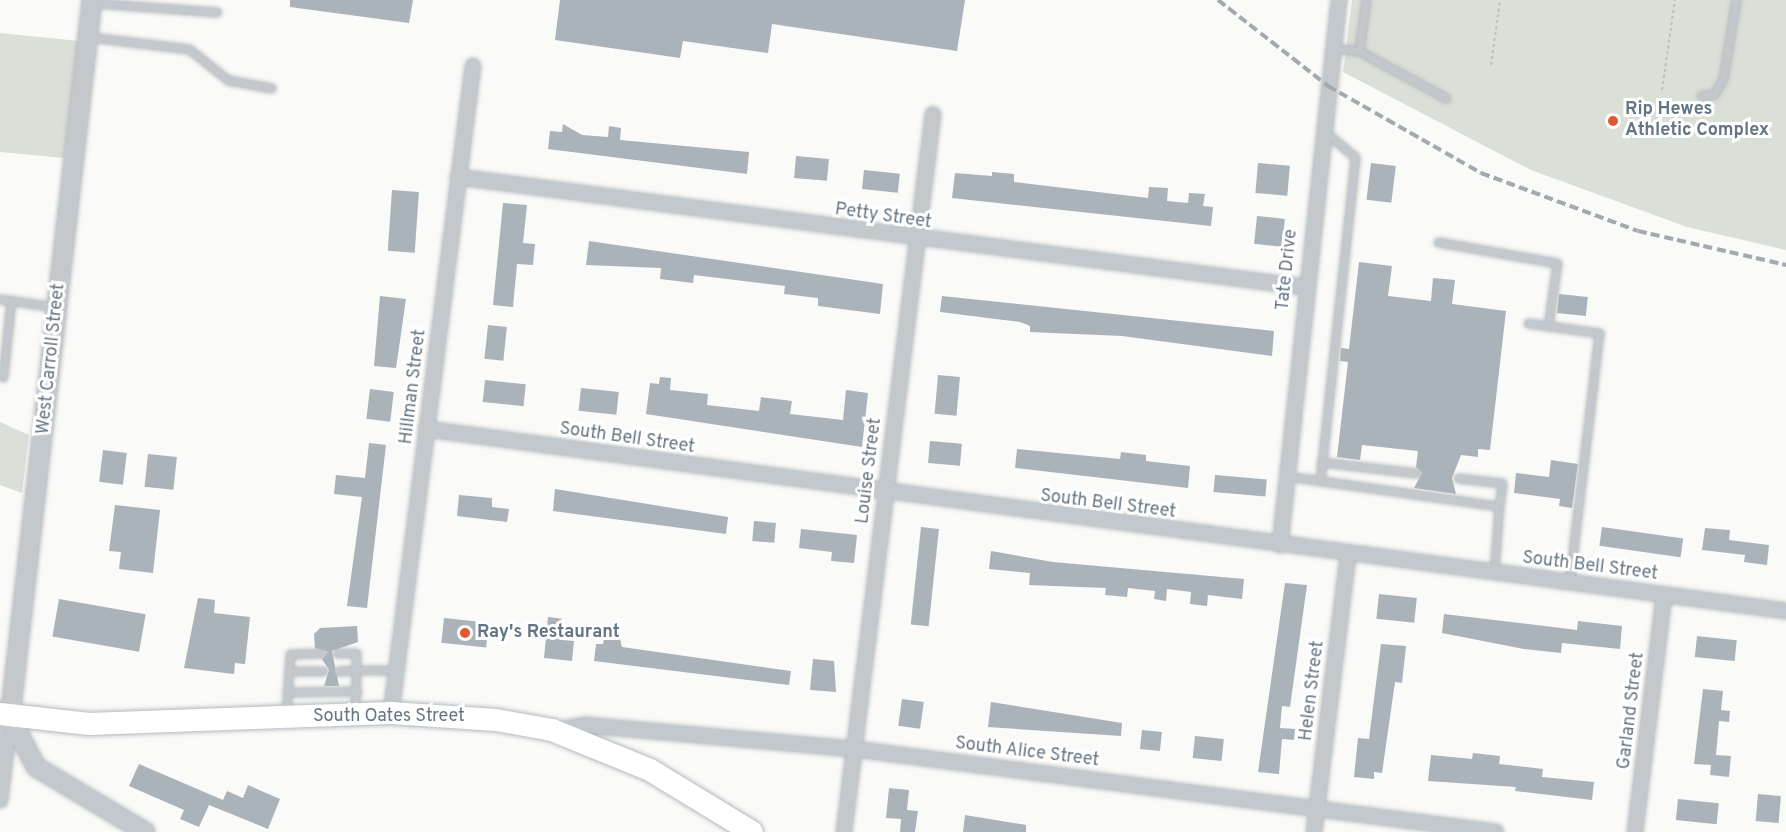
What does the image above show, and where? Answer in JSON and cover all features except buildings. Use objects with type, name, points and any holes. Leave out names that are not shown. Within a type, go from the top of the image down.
[{"type":"main road","name":"South Oates Street","points":[[5,716],[89,723],[391,713],[463,716],[552,730],[650,770],[752,832]]},
{"type":"street","name":"Tate Drive","points":[[1280,545],[1304,287],[1339,0]]},
{"type":"street","name":"West Carroll Street","points":[[5,716],[58,308],[91,2]]},
{"type":"street","name":"Hillman Street","points":[[391,713],[473,66]]},
{"type":"street","name":"Louise Street","points":[[844,832],[933,114]]},
{"type":"street","name":"Petty Street","points":[[458,177],[917,240],[1304,287]]},
{"type":"street","name":"South Bell Street","points":[[426,429],[885,494],[1786,611]]},
{"type":"street","name":"Helen Street","points":[[1314,832],[1348,554]]},
{"type":"street","name":"Garland Street","points":[[1635,832],[1664,595]]},
{"type":"street","points":[[0,800],[5,716]]},
{"type":"street","points":[[5,716],[36,767],[145,832]]},
{"type":"street","name":"South Alice Street","points":[[552,730],[584,725],[854,749],[1496,832]]},
{"type":"lane","points":[[1359,51],[1366,0]]},
{"type":"lane","points":[[1701,96],[1714,94],[1723,79],[1737,0]]},
{"type":"lane","points":[[91,2],[217,12]]},
{"type":"lane","points":[[88,36],[189,49],[228,80],[271,88]]},
{"type":"lane","points":[[1332,48],[1359,51],[1446,98]]},
{"type":"lane","points":[[1320,481],[1355,157],[1323,130]]},
{"type":"lane","points":[[1438,242],[1557,263],[1548,326]]},
{"type":"lane","points":[[0,299],[58,308]]},
{"type":"lane","points":[[3,377],[11,300]]},
{"type":"lane","points":[[1528,323],[1599,333],[1569,583]]},
{"type":"lane","points":[[1322,462],[1416,473]]},
{"type":"lane","points":[[1286,476],[1499,506]]},
{"type":"lane","points":[[1458,478],[1502,483],[1494,573]]},
{"type":"lane","points":[[286,717],[290,654],[322,653]]},
{"type":"lane","points":[[337,653],[356,653],[355,715]]},
{"type":"lane","points":[[338,671],[395,670]]},
{"type":"lane","points":[[289,671],[323,671]]},
{"type":"lane","points":[[287,692],[357,691]]},
{"type":"path","points":[[1491,65],[1500,0]]},
{"type":"path","points":[[1662,90],[1675,0]]},
{"type":"shaded area","name":"Rip Hewes Athletic Complex","points":[[1352,0],[1786,0],[1786,250],[1687,227],[1531,170],[1343,72]]},
{"type":"shaded area","points":[[0,33],[79,41],[64,158],[0,152]]},
{"type":"shaded area","points":[[0,422],[29,435],[22,493],[0,485]]},
{"type":"railway","points":[[1218,0],[1328,86],[1481,173],[1638,231],[1786,265]]},
{"type":"place","name":"Rip Hewes Athletic Complex","points":[[1613,121]]},
{"type":"place","name":"Ray's Restaurant","points":[[465,633]]}]
